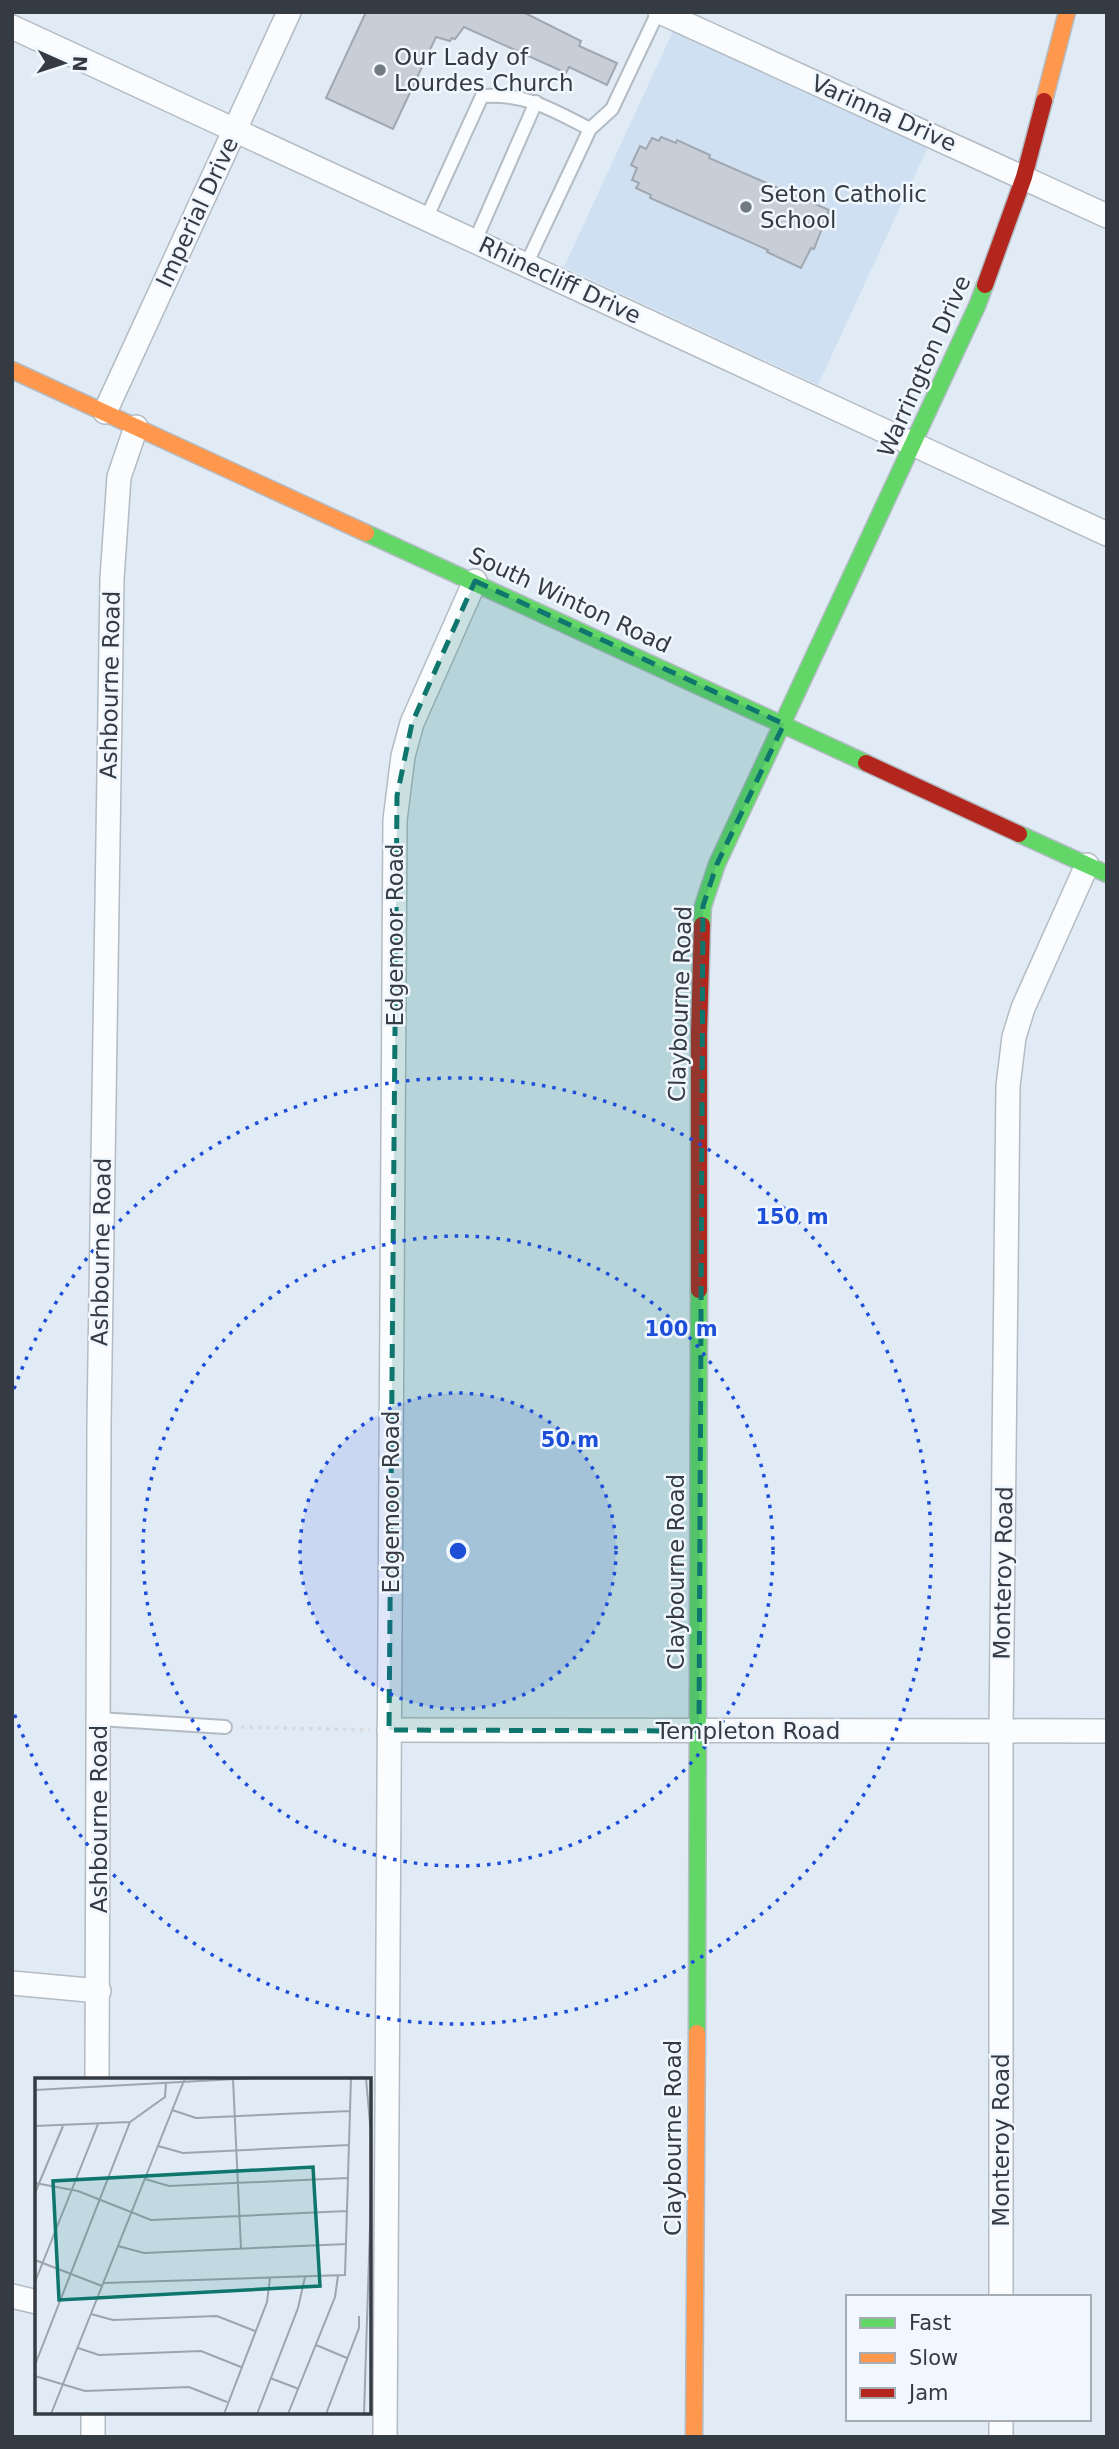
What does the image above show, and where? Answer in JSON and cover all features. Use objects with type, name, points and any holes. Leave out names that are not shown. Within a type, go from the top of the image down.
[{"type":"street","name":"Imperial Drive","points":[[105,412],[289,12]]},
{"type":"street","name":"Varinna Drive","points":[[659,12],[1107,215]]},
{"type":"street","name":"Warrington Drive","points":[[784,724],[977,306],[1024,177],[1067,12]]},
{"type":"street","name":"Rhinecliff Drive","points":[[12,27],[1107,534]]},
{"type":"street","name":"South Winton Road","points":[[12,370],[1097,869]]},
{"type":"street","name":"Ashbourne Road","points":[[97,2078],[99,1424],[112,579],[119,477],[136,427]]},
{"type":"street","name":"Edgemoor Road","points":[[385,2437],[397,796],[403,756],[412,723],[475,581]]},
{"type":"street","name":"Claybourne Road","points":[[694,2437],[699,1731],[699,1033],[703,906],[717,864],[784,724]]},
{"type":"street","name":"Monteroy Road","points":[[1001,2295],[1001,1731],[1008,1086],[1010,1057],[1023,1008],[1097,869]]},
{"type":"street","name":"Templeton Road","points":[[389,1730],[1107,1731]]},
{"type":"street","points":[[12,1983],[99,1991]]},
{"type":"street","points":[[12,2296],[35,2302]]},
{"type":"street","points":[[93,2414],[93,2437]]},
{"type":"lane","points":[[527,265],[590,129],[612,109],[659,12]]},
{"type":"lane","points":[[426,219],[482,96],[505,95],[536,102],[590,129]]},
{"type":"lane","points":[[475,241],[536,102]]},
{"type":"lane","points":[[99,1718],[225,1727]]},
{"type":"path","points":[[225,1727],[389,1730]]},
{"type":"highlighted area","points":[[475,581],[784,724],[717,864],[703,906],[699,1731],[389,1730],[397,796],[412,723]]},
{"type":"shaded area","name":"Seton Catholic School","points":[[674,29],[928,147],[818,385],[564,267]]},
{"type":"building","name":"Our Lady of Lourdes Church","points":[[366,12],[523,12],[581,41],[579,46],[617,63],[607,85],[569,67],[566,73],[464,27],[455,39],[450,41],[436,37],[393,129],[326,98]]},
{"type":"building","name":"Seton Catholic School","points":[[661,137],[676,143],[677,140],[710,155],[709,158],[829,210],[814,249],[811,248],[801,268],[767,252],[768,250],[650,198],[651,195],[636,188],[639,183],[632,180],[637,168],[631,165],[640,146],[646,149],[652,138],[659,141]]},
{"type":"traffic: fast","points":[[702,925],[703,906],[717,864],[985,285]]},
{"type":"traffic: fast","points":[[366,533],[866,763]]},
{"type":"traffic: fast","points":[[1019,834],[1107,874]]},
{"type":"traffic: fast","points":[[697,2033],[699,1290]]},
{"type":"traffic: slow","points":[[1044,101],[1067,12]]},
{"type":"traffic: slow","points":[[12,370],[366,533]]},
{"type":"traffic: slow","points":[[694,2437],[697,2033]]},
{"type":"traffic: jam","points":[[985,285],[1024,177],[1044,101]]},
{"type":"traffic: jam","points":[[866,763],[1019,834]]},
{"type":"traffic: jam","points":[[699,1290],[699,1033],[702,925]]},
{"type":"place","name":"Our Lady of Lourdes Church","points":[[380,70]]},
{"type":"place","name":"Seton Catholic School","points":[[746,207]]}]
